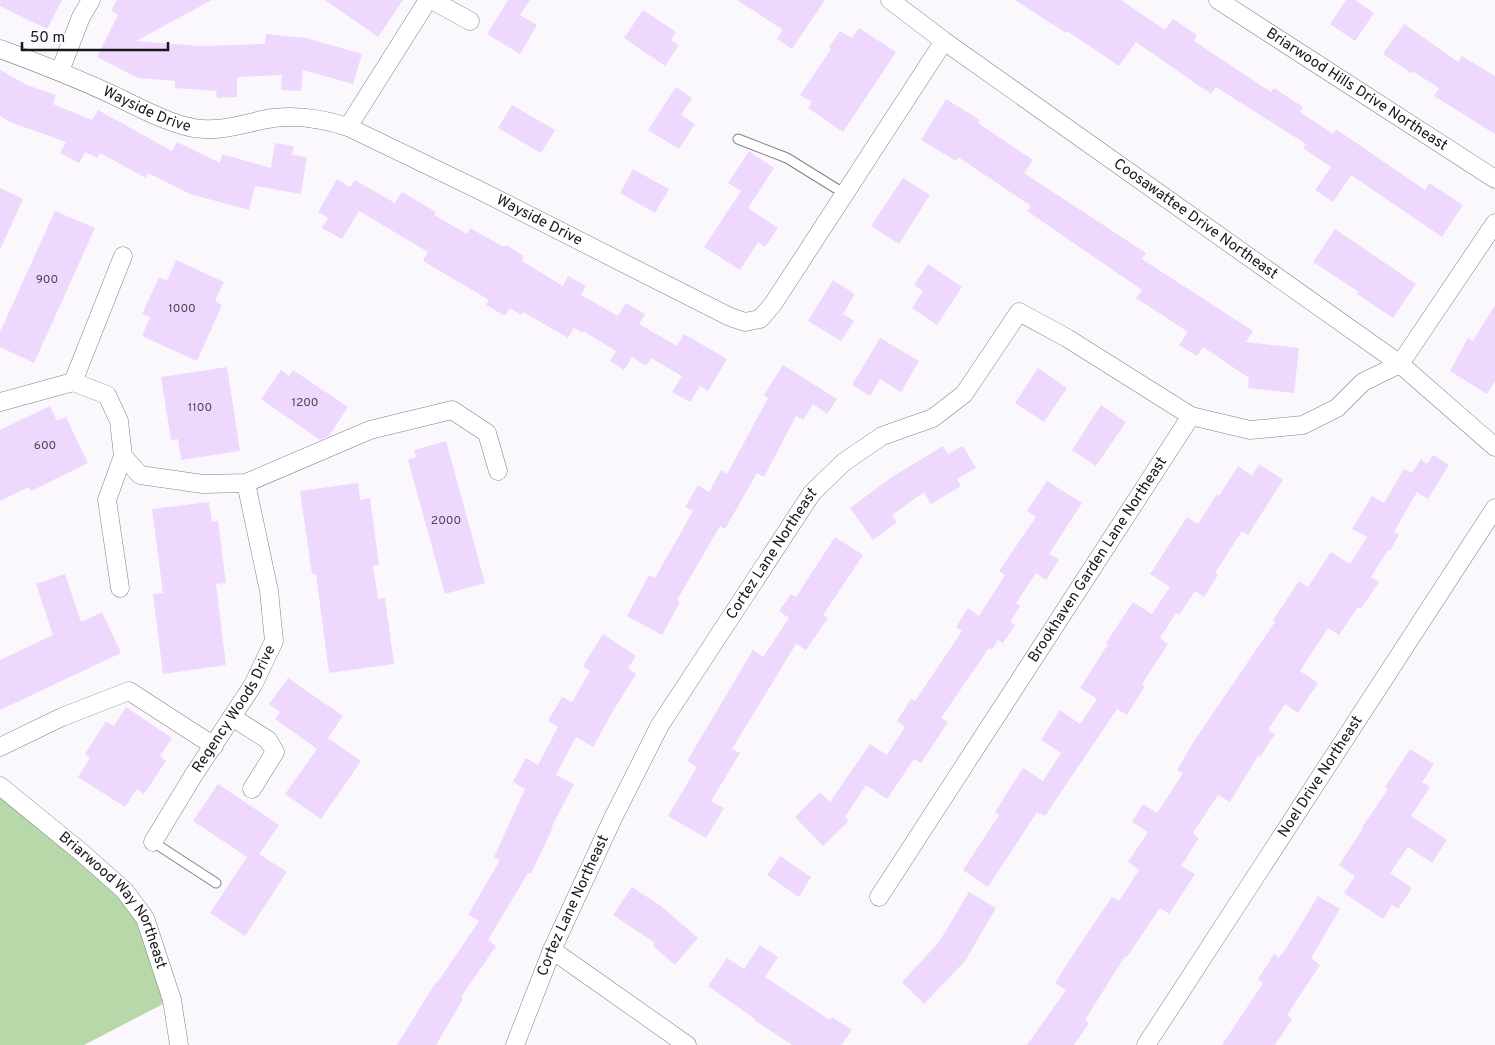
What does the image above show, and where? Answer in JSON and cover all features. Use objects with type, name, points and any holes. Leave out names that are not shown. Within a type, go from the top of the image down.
[{"type":"street","points":[[60,71],[81,17],[91,0]]},
{"type":"street","points":[[348,127],[430,0],[470,21]]},
{"type":"street","name":"Coosawattee Drive Northeast","points":[[890,0],[944,41],[1400,364],[1495,448]]},
{"type":"street","name":"Briarwood Hills Drive Northeast","points":[[1218,0],[1495,179]]},
{"type":"street","name":"Wayside Drive","points":[[0,49],[60,71],[170,120],[194,128],[221,129],[273,118],[294,117],[327,120],[348,127],[478,190],[715,310],[745,322],[760,320],[773,304],[944,41]]},
{"type":"street","points":[[1190,416],[1250,430],[1303,425],[1337,408],[1363,382],[1400,364],[1495,222]]},
{"type":"street","points":[[73,382],[123,256]]},
{"type":"street","name":"Cortez Lane Northeast","points":[[515,1045],[552,950],[613,818],[660,725],[812,493],[844,462],[882,436],[933,418],[964,394],[1019,312],[1067,338],[1190,416]]},
{"type":"street","points":[[0,402],[73,382],[107,395],[119,421],[123,456],[107,500],[120,588]]},
{"type":"street","points":[[123,456],[140,475],[202,484],[246,484],[370,430],[452,410],[487,433],[498,471]]},
{"type":"street","name":"Brookhaven Garden Lane Northeast","points":[[879,897],[1190,416]]},
{"type":"street","name":"Regency Woods Drive","points":[[153,842],[232,717],[254,686],[274,641],[269,591],[246,484]]},
{"type":"street","name":"Noel Drive Northeast","points":[[1146,1045],[1495,508]]},
{"type":"street","points":[[0,747],[62,717],[129,691],[214,746]]},
{"type":"street","points":[[232,717],[268,740],[275,752],[252,789]]},
{"type":"street","name":"Briarwood Way Northeast","points":[[0,786],[124,890],[145,918],[172,1000],[179,1045]]},
{"type":"street","points":[[552,950],[687,1045]]},
{"type":"lane","points":[[738,139],[787,158],[845,194]]},
{"type":"lane","points":[[153,842],[216,883]]},
{"type":"green space","points":[[0,792],[139,898],[163,1004],[84,1045],[0,1045]]},
{"type":"building","points":[[0,0],[62,0],[47,29],[0,6]]},
{"type":"building","points":[[117,0],[212,0],[136,41],[201,46],[265,44],[266,34],[306,38],[362,54],[353,84],[303,70],[301,91],[281,90],[282,75],[237,77],[237,97],[217,98],[216,91],[175,88],[175,81],[138,78],[97,57],[118,15],[111,10]]},
{"type":"building","points":[[325,0],[403,0],[378,37]]},
{"type":"building","points":[[508,0],[530,0],[520,15],[537,25],[520,54],[487,34]]},
{"type":"building","points":[[737,0],[825,0],[792,49],[777,39],[783,30]]},
{"type":"building","points":[[1015,0],[1121,0],[1165,30],[1173,19],[1197,35],[1194,41],[1271,92],[1274,88],[1303,107],[1300,112],[1333,134],[1336,129],[1425,190],[1429,183],[1463,205],[1442,237],[1351,175],[1333,202],[1315,190],[1331,167],[1303,148],[1306,144],[1216,87],[1211,94],[1136,42],[1119,66],[1067,31],[1066,33]]},
{"type":"building","points":[[1346,0],[1355,0],[1374,13],[1355,41],[1330,24]]},
{"type":"building","points":[[643,10],[676,32],[671,40],[679,45],[665,66],[624,38]]},
{"type":"building","points":[[1404,24],[1458,62],[1462,56],[1495,76],[1495,134],[1434,96],[1439,88],[1412,71],[1411,73],[1383,54]]},
{"type":"building","points":[[859,28],[896,52],[843,132],[808,108],[812,102],[800,95],[831,49],[829,47],[840,31],[852,38]]},
{"type":"building","points":[[0,70],[27,85],[56,95],[53,104],[92,120],[98,110],[172,151],[177,142],[220,163],[222,154],[271,168],[275,143],[294,146],[292,155],[307,157],[301,194],[255,186],[249,210],[190,194],[148,173],[146,178],[100,153],[97,158],[85,152],[79,163],[60,153],[66,142],[10,122],[0,116]]},
{"type":"building","points":[[676,87],[692,98],[681,115],[695,124],[679,149],[648,130]]},
{"type":"building","points":[[946,99],[980,120],[978,123],[1033,160],[1024,173],[1146,253],[1142,259],[1253,331],[1246,342],[1299,348],[1294,393],[1248,388],[1249,378],[1203,347],[1197,356],[1179,345],[1188,332],[1136,298],[1142,290],[1027,211],[1031,206],[958,157],[956,161],[921,140]]},
{"type":"building","points":[[512,105],[555,130],[541,153],[498,128]]},
{"type":"building","points":[[749,151],[774,168],[748,208],[778,228],[765,247],[758,242],[740,270],[704,247],[741,191],[728,183]]},
{"type":"building","points":[[633,169],[669,189],[655,213],[620,193]]},
{"type":"building","points":[[903,178],[930,195],[899,244],[871,226]]},
{"type":"building","points":[[337,179],[350,187],[355,180],[395,203],[402,192],[436,212],[434,215],[467,234],[470,228],[504,247],[506,245],[524,256],[522,261],[563,286],[568,276],[586,286],[581,295],[618,316],[626,303],[645,314],[639,324],[677,346],[684,334],[727,359],[708,391],[700,386],[690,402],[672,392],[682,376],[651,358],[646,366],[632,357],[624,370],[610,361],[616,351],[583,331],[583,333],[574,328],[568,338],[523,312],[521,315],[510,308],[505,316],[486,305],[489,300],[423,261],[428,252],[359,211],[342,239],[322,228],[328,218],[318,212]]},
{"type":"building","points":[[0,188],[23,199],[0,250]]},
{"type":"building","points":[[55,211],[95,228],[34,363],[0,347],[0,332]]},
{"type":"building","points":[[1335,229],[1416,284],[1393,318],[1357,294],[1359,292],[1313,262]]},
{"type":"building","points":[[176,260],[224,282],[215,301],[222,305],[197,361],[142,336],[150,317],[142,314],[159,277],[167,281]]},
{"type":"building","points":[[928,264],[962,287],[937,325],[912,308],[923,291],[914,285]]},
{"type":"building","points":[[833,280],[855,294],[843,314],[854,321],[841,341],[808,321]]},
{"type":"building","points":[[1495,305],[1495,381],[1487,394],[1450,371],[1468,338],[1473,341]]},
{"type":"building","points":[[880,338],[919,361],[901,392],[880,379],[870,396],[852,385]]},
{"type":"building","points":[[783,365],[837,399],[827,414],[813,404],[803,420],[796,416],[764,477],[757,473],[725,529],[720,526],[677,600],[680,602],[662,635],[627,616],[649,575],[655,578],[693,511],[685,507],[698,485],[709,492],[721,470],[727,474],[768,398],[764,395]]},
{"type":"building","points":[[227,367],[240,451],[181,460],[178,439],[171,440],[161,377]]},
{"type":"building","points":[[1038,368],[1067,388],[1044,422],[1015,403]]},
{"type":"building","points":[[281,370],[289,376],[293,370],[348,407],[329,436],[320,440],[261,399]]},
{"type":"building","points":[[1101,405],[1126,422],[1096,466],[1072,450]]},
{"type":"building","points":[[50,406],[57,421],[66,417],[88,463],[31,491],[29,487],[0,501],[0,430]]},
{"type":"building","points":[[446,441],[485,583],[445,594],[408,460],[416,457],[414,450]]},
{"type":"building","points":[[943,446],[948,454],[963,446],[976,468],[957,479],[961,486],[931,504],[924,492],[892,515],[897,522],[873,540],[850,508],[892,477]]},
{"type":"building","points":[[1433,455],[1449,465],[1428,499],[1417,492],[1394,532],[1399,535],[1371,577],[1379,582],[1361,609],[1358,607],[1339,635],[1328,628],[1300,671],[1318,683],[1298,713],[1285,704],[1268,730],[1275,734],[1260,757],[1258,756],[1230,802],[1218,795],[1193,833],[1199,838],[1181,866],[1195,874],[1169,914],[1160,908],[1127,957],[1125,956],[1085,1020],[1089,1023],[1074,1045],[1027,1045],[1066,990],[1055,983],[1076,950],[1112,897],[1119,901],[1139,870],[1128,862],[1148,832],[1132,822],[1143,804],[1157,813],[1183,773],[1177,770],[1194,741],[1275,622],[1273,620],[1299,581],[1308,587],[1331,552],[1350,564],[1367,537],[1352,529],[1372,496],[1384,503],[1404,469],[1412,473],[1421,459],[1427,464]]},
{"type":"building","points":[[1259,464],[1283,480],[1248,535],[1242,531],[1215,573],[1218,575],[1204,597],[1195,591],[1179,615],[1176,613],[1160,638],[1168,644],[1142,684],[1145,686],[1127,715],[1117,709],[1045,816],[1037,812],[988,887],[963,870],[999,815],[995,812],[1023,768],[1043,781],[1061,753],[1041,740],[1060,710],[1080,724],[1097,699],[1080,688],[1133,602],[1152,614],[1170,587],[1150,574],[1187,517],[1198,524],[1238,466],[1252,476]]},
{"type":"building","points":[[1047,481],[1082,503],[1049,554],[1059,560],[1046,580],[1036,573],[1016,603],[1020,606],[1010,622],[1015,625],[1003,643],[998,640],[992,650],[989,648],[941,718],[948,722],[921,763],[914,759],[887,799],[866,785],[845,817],[849,821],[823,846],[795,817],[820,792],[830,802],[870,744],[887,755],[905,727],[897,721],[911,699],[915,701],[962,631],[956,627],[968,608],[979,616],[1005,575],[999,571],[1036,517],[1027,511]]},
{"type":"building","points":[[358,483],[360,500],[370,498],[379,565],[373,565],[378,599],[385,598],[394,664],[329,673],[316,574],[312,574],[300,491]]},
{"type":"building","points":[[209,502],[212,522],[218,521],[226,583],[216,584],[226,665],[163,674],[153,594],[163,593],[152,509]]},
{"type":"building","points":[[835,537],[863,555],[823,615],[828,618],[806,650],[796,644],[732,749],[740,753],[711,801],[724,808],[706,838],[668,816],[697,767],[687,761],[753,650],[763,657],[789,618],[779,611],[791,594],[796,597]]},
{"type":"building","points":[[65,574],[81,622],[102,612],[121,653],[0,710],[0,660],[53,635],[36,584]]},
{"type":"building","points":[[603,634],[636,656],[628,668],[636,674],[593,747],[576,737],[556,775],[574,784],[552,826],[531,874],[528,873],[488,940],[496,946],[461,997],[463,999],[436,1045],[397,1045],[436,982],[479,921],[468,915],[500,860],[494,857],[525,789],[513,782],[526,758],[538,765],[558,727],[548,721],[562,697],[572,702],[590,671],[583,666]]},
{"type":"building","points":[[288,678],[343,716],[328,738],[361,761],[321,819],[285,794],[317,749],[275,719],[280,712],[269,704]]},
{"type":"building","points":[[126,707],[172,738],[160,756],[166,761],[144,794],[137,789],[125,807],[78,777],[90,758],[85,754],[106,721],[114,726]]},
{"type":"building","points":[[1410,749],[1434,764],[1422,782],[1430,787],[1411,816],[1447,840],[1432,863],[1408,847],[1390,873],[1412,888],[1398,909],[1392,905],[1383,919],[1344,893],[1355,876],[1339,865],[1388,789],[1385,787]]},
{"type":"building","points":[[218,784],[279,825],[259,854],[287,872],[245,936],[210,913],[247,857],[193,821]]},
{"type":"building","points":[[780,856],[811,877],[799,897],[767,875]]},
{"type":"building","points":[[632,887],[661,906],[698,938],[675,965],[653,946],[655,943],[613,915]]},
{"type":"building","points":[[969,892],[996,908],[965,961],[924,1004],[902,982],[939,942]]},
{"type":"building","points":[[1318,896],[1340,909],[1311,958],[1320,965],[1287,1015],[1292,1019],[1275,1045],[1222,1045],[1263,983],[1258,979],[1274,954],[1279,958]]},
{"type":"building","points":[[760,945],[778,957],[765,977],[830,1020],[832,1017],[852,1030],[841,1045],[792,1045],[708,986],[727,958],[744,969]]}]
